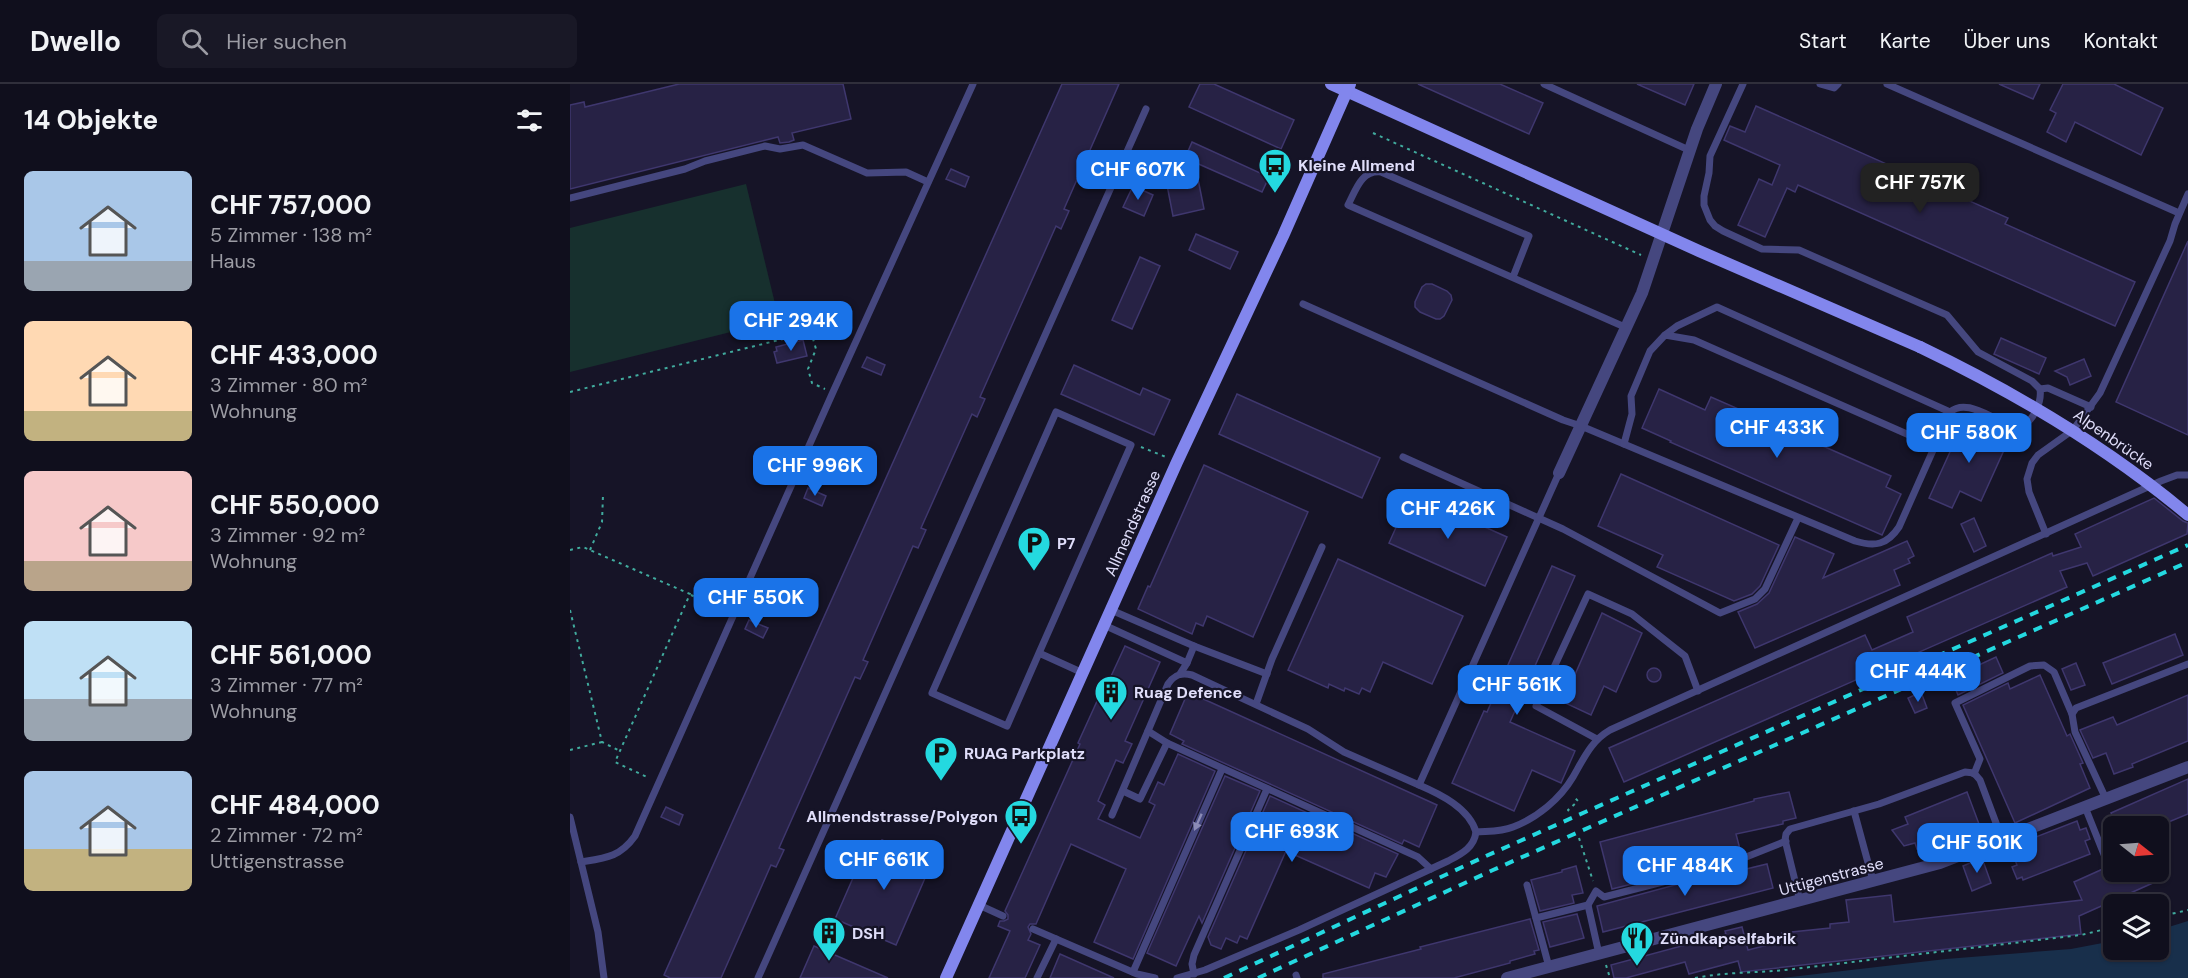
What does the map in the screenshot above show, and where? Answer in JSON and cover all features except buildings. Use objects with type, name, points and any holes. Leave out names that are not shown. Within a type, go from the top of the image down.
[{"type":"main road","name":"Alpenbrücke","points":[[1331,84],[1349,88],[1384,108],[1662,234],[1920,347],[1989,381],[2061,423],[2130,469],[2188,515]]},
{"type":"main road","name":"Allmendstrasse","points":[[946,978],[1177,462],[1283,236],[1349,88]]},
{"type":"street","points":[[1559,473],[1627,328],[1654,261],[1700,123],[1716,84]]},
{"type":"street","name":"Uttigenstrasse","points":[[1507,978],[1940,863],[2188,767]]},
{"type":"lane","points":[[581,862],[621,852],[636,836],[833,392],[973,84]]},
{"type":"lane","points":[[1544,84],[1691,151]]},
{"type":"lane","points":[[1303,304],[1563,420],[1855,541],[1874,545],[1888,540],[1899,527],[1950,412],[1955,408],[1967,407],[2009,424],[2023,426],[2031,420],[2039,402],[2040,389],[2032,381],[1978,352],[1947,315],[1799,250],[1762,249],[1715,226],[1704,205],[1710,156],[1743,84]]},
{"type":"lane","points":[[1821,84],[1834,88],[1838,84]]},
{"type":"lane","points":[[1887,84],[2179,213]]},
{"type":"lane","points":[[758,978],[1146,109]]},
{"type":"lane","points":[[570,198],[765,146],[780,149],[804,145],[867,173],[906,172],[928,182]]},
{"type":"lane","points":[[1513,277],[1529,236],[1381,172],[1373,171],[1361,180],[1348,205],[1627,328]]},
{"type":"lane","points":[[2046,534],[2029,492],[2028,472],[2038,455],[2073,430],[2100,393],[2165,252],[2179,213],[2188,196]]},
{"type":"lane","points":[[1624,444],[1632,414],[1631,396],[1650,351],[1677,326],[1717,307],[1950,412]]},
{"type":"lane","points":[[1665,335],[1694,340],[1934,446]]},
{"type":"lane","points":[[2040,389],[2048,388],[2091,407]]},
{"type":"lane","points":[[1056,412],[1131,446],[1039,653],[1007,726],[932,693],[1056,412]]},
{"type":"lane","points":[[1403,457],[1539,518],[1720,613],[1755,599],[1765,589],[1798,518]]},
{"type":"lane","points":[[1419,785],[1559,473]]},
{"type":"lane","points":[[1476,832],[1512,828],[1546,807],[1565,789],[1588,749],[1610,730],[2161,481],[2176,475],[2188,475]]},
{"type":"lane","points":[[1256,704],[1275,651],[1322,547]]},
{"type":"lane","points":[[1597,739],[1536,706],[1588,594],[1632,614],[1685,656],[1698,691]]},
{"type":"lane","points":[[1111,610],[1194,646],[1267,674]]},
{"type":"lane","points":[[1104,625],[1187,663]]},
{"type":"lane","points":[[1112,815],[1168,684],[1171,679],[1180,674],[1194,646]]},
{"type":"lane","points":[[1039,653],[1083,673]]},
{"type":"lane","points":[[2072,714],[2076,708],[2188,664]]},
{"type":"lane","points":[[1974,774],[1980,759],[1955,703],[2030,666],[2044,665],[2054,672],[2072,714],[2075,732],[2106,799]]},
{"type":"lane","points":[[1177,978],[1194,974],[1299,930],[1431,869],[1468,849],[1476,832],[1474,826],[1450,801],[1344,752],[1308,729],[1256,704],[1192,675],[1180,674]]},
{"type":"lane","points":[[1148,731],[1167,743],[1222,769],[1418,857],[1431,869]]},
{"type":"lane","points":[[1123,791],[1140,799],[1167,743]]},
{"type":"lane","points":[[1133,972],[1222,769]]},
{"type":"lane","points":[[1800,901],[1786,842],[1786,834],[1790,829],[1879,804],[1965,772],[1974,774],[1980,780],[2002,839]]},
{"type":"lane","points":[[1194,974],[1192,964],[1194,954],[1267,789]]},
{"type":"lane","points":[[2085,807],[2103,852]]},
{"type":"lane","points":[[1854,811],[1873,881]]},
{"type":"lane","points":[[570,817],[598,932],[604,978]]},
{"type":"lane","points":[[1599,954],[1588,905],[1596,891],[1604,897],[1722,867],[1786,842]]},
{"type":"lane","points":[[1527,885],[1549,967]]},
{"type":"lane","points":[[979,905],[1003,915]]},
{"type":"lane","points":[[1536,918],[1588,905]]},
{"type":"lane","points":[[1033,929],[1133,972],[1155,978]]},
{"type":"lane","points":[[1037,978],[1056,939]]},
{"type":"path","points":[[1373,133],[1654,261]]},
{"type":"path","points":[[570,392],[811,332],[816,349],[808,369],[811,380],[815,385],[833,392]]},
{"type":"path","points":[[1131,446],[1145,447],[1177,462]]},
{"type":"path","points":[[590,550],[602,522],[603,495]]},
{"type":"path","points":[[570,550],[583,548],[590,550],[735,615]]},
{"type":"path","points":[[659,782],[615,762],[690,594]]},
{"type":"path","points":[[570,610],[602,742]]},
{"type":"path","points":[[570,750],[602,742],[620,750]]},
{"type":"path","points":[[1565,789],[1578,801],[1569,811]]},
{"type":"path","points":[[1579,838],[1596,891]]},
{"type":"path","points":[[2169,914],[2188,910]]},
{"type":"path","points":[[1695,978],[1719,973],[1745,974],[1775,971],[2081,935],[2103,930]]},
{"type":"path","points":[[1607,966],[1610,978]]},
{"type":"green space","points":[[746,184],[779,320],[570,372],[570,228]]},
{"type":"water","points":[[2188,921],[2188,978],[1782,978],[1946,959],[2071,949],[2103,943],[2103,960],[2169,960],[2169,927]]},
{"type":"railway","points":[[1224,978],[1486,856],[2188,545]]},
{"type":"railway","points":[[1258,978],[1493,870],[2188,562]]},
{"type":"place","name":"Kleine Allmend","points":[[1275,194]]},
{"type":"place","name":"P7","points":[[1034,572]]},
{"type":"place","name":"Ruag Defence","points":[[1111,721]]},
{"type":"place","name":"RUAG Parkplatz","points":[[941,782]]},
{"type":"place","name":"Allmendstrasse/Polygon","points":[[1021,845]]},
{"type":"place","name":"DSH","points":[[829,962]]},
{"type":"place","name":"Zündkapselfabrik","points":[[1637,967]]}]
